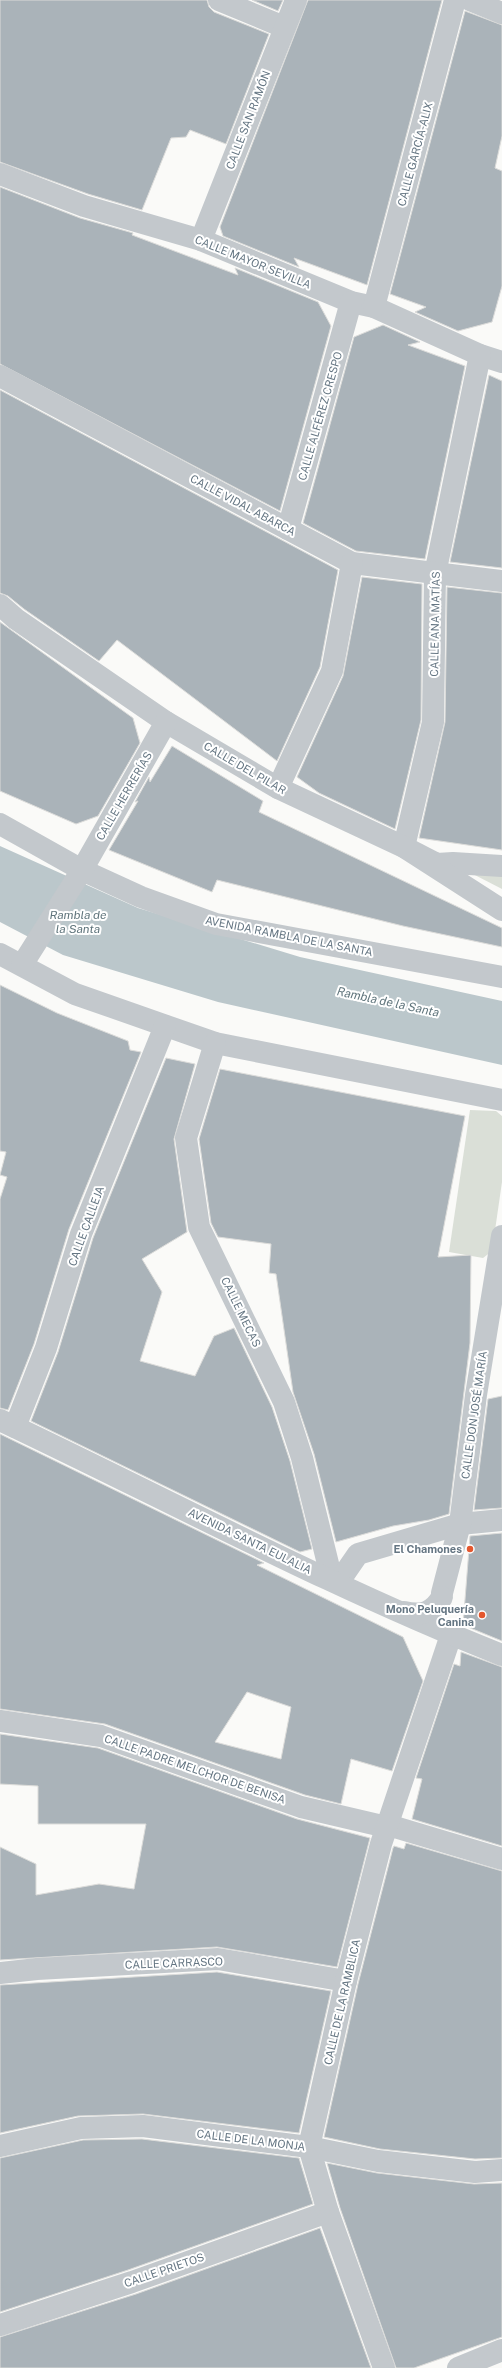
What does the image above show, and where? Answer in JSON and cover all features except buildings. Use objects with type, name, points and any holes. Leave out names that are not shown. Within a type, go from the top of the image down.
[{"type":"street","points":[[219,0],[284,27]]},
{"type":"street","name":"CALLE SAN RAMÓN","points":[[201,240],[284,27],[296,0]]},
{"type":"street","name":"CALLE GARCÍA-ALIX","points":[[374,307],[455,0]]},
{"type":"street","points":[[470,0],[502,13]]},
{"type":"street","name":"CALLE MAYOR SEVILLA","points":[[0,174],[84,206],[201,240],[351,302],[374,307],[496,356]]},
{"type":"street","name":"CALLE ALFÉREZ CRESPO","points":[[288,529],[351,302]]},
{"type":"street","name":"CALLE ANA MATÍAS","points":[[404,847],[433,722],[435,574],[496,356]]},
{"type":"street","name":"CALLE VIDAL ABARCA","points":[[0,376],[352,563],[502,581]]},
{"type":"street","points":[[278,788],[332,671],[352,563]]},
{"type":"street","name":"CALLE DEL PILAR","points":[[0,606],[16,619],[166,722],[278,788],[404,847],[502,910]]},
{"type":"street","name":"CALLE HERRERÍAS","points":[[22,965],[82,870],[166,722]]},
{"type":"street","name":"AVENIDA RAMBLA DE LA SANTA","points":[[0,824],[82,870],[141,897],[216,924],[502,977]]},
{"type":"street","points":[[404,847],[436,864],[453,863],[502,866]]},
{"type":"street","points":[[0,954],[75,994],[215,1043],[502,1100]]},
{"type":"street","name":"CALLE CALLEJA","points":[[7,1424],[46,1348],[82,1234],[164,1026]]},
{"type":"street","name":"CALLE MECAS","points":[[215,1043],[186,1138],[199,1227],[284,1402],[302,1458],[335,1582]]},
{"type":"street","name":"CALLE DON JOSÉ MARÍA","points":[[442,1595],[460,1524],[476,1395],[502,1236]]},
{"type":"street","name":"AVENIDA SANTA EULALIA","points":[[7,1424],[335,1582],[451,1635],[502,1655]]},
{"type":"street","points":[[335,1582],[358,1554],[460,1524],[502,1520]]},
{"type":"street","points":[[396,1610],[414,1615],[423,1614],[431,1611],[442,1595]]},
{"type":"street","points":[[442,1595],[451,1635]]},
{"type":"street","name":"CALLE DE LA RAMBLICA","points":[[384,2368],[328,2212],[309,2147],[346,1981],[388,1825],[451,1635]]},
{"type":"street","name":"CALLE PADRE MELCHOR DE BENISA","points":[[0,1721],[101,1736],[301,1807],[378,1825],[388,1825],[502,1859]]},
{"type":"street","name":"CALLE CARRASCO","points":[[0,1974],[37,1969],[218,1960],[346,1981]]},
{"type":"street","name":"CALLE DE LA MONJA","points":[[0,2146],[81,2128],[143,2126],[309,2147],[378,2161],[475,2172],[502,2170]]},
{"type":"street","name":"CALLE PRIETOS","points":[[0,2325],[132,2282],[328,2212]]},
{"type":"street","points":[[458,2368],[502,2350]]},
{"type":"shaded area","points":[[469,872],[502,874],[502,889]]},
{"type":"shaded area","points":[[470,1110],[496,1111],[502,1116],[502,1182],[492,1251],[483,1258],[449,1252]]},
{"type":"water","name":"Rambla de la Santa","points":[[0,846],[138,908],[300,957],[502,1001],[502,1065],[218,1002],[63,955],[0,922]]},
{"type":"place","name":"El Chamones","points":[[470,1549]]},
{"type":"place","name":"Mono Peluquería Canina","points":[[482,1615]]}]
